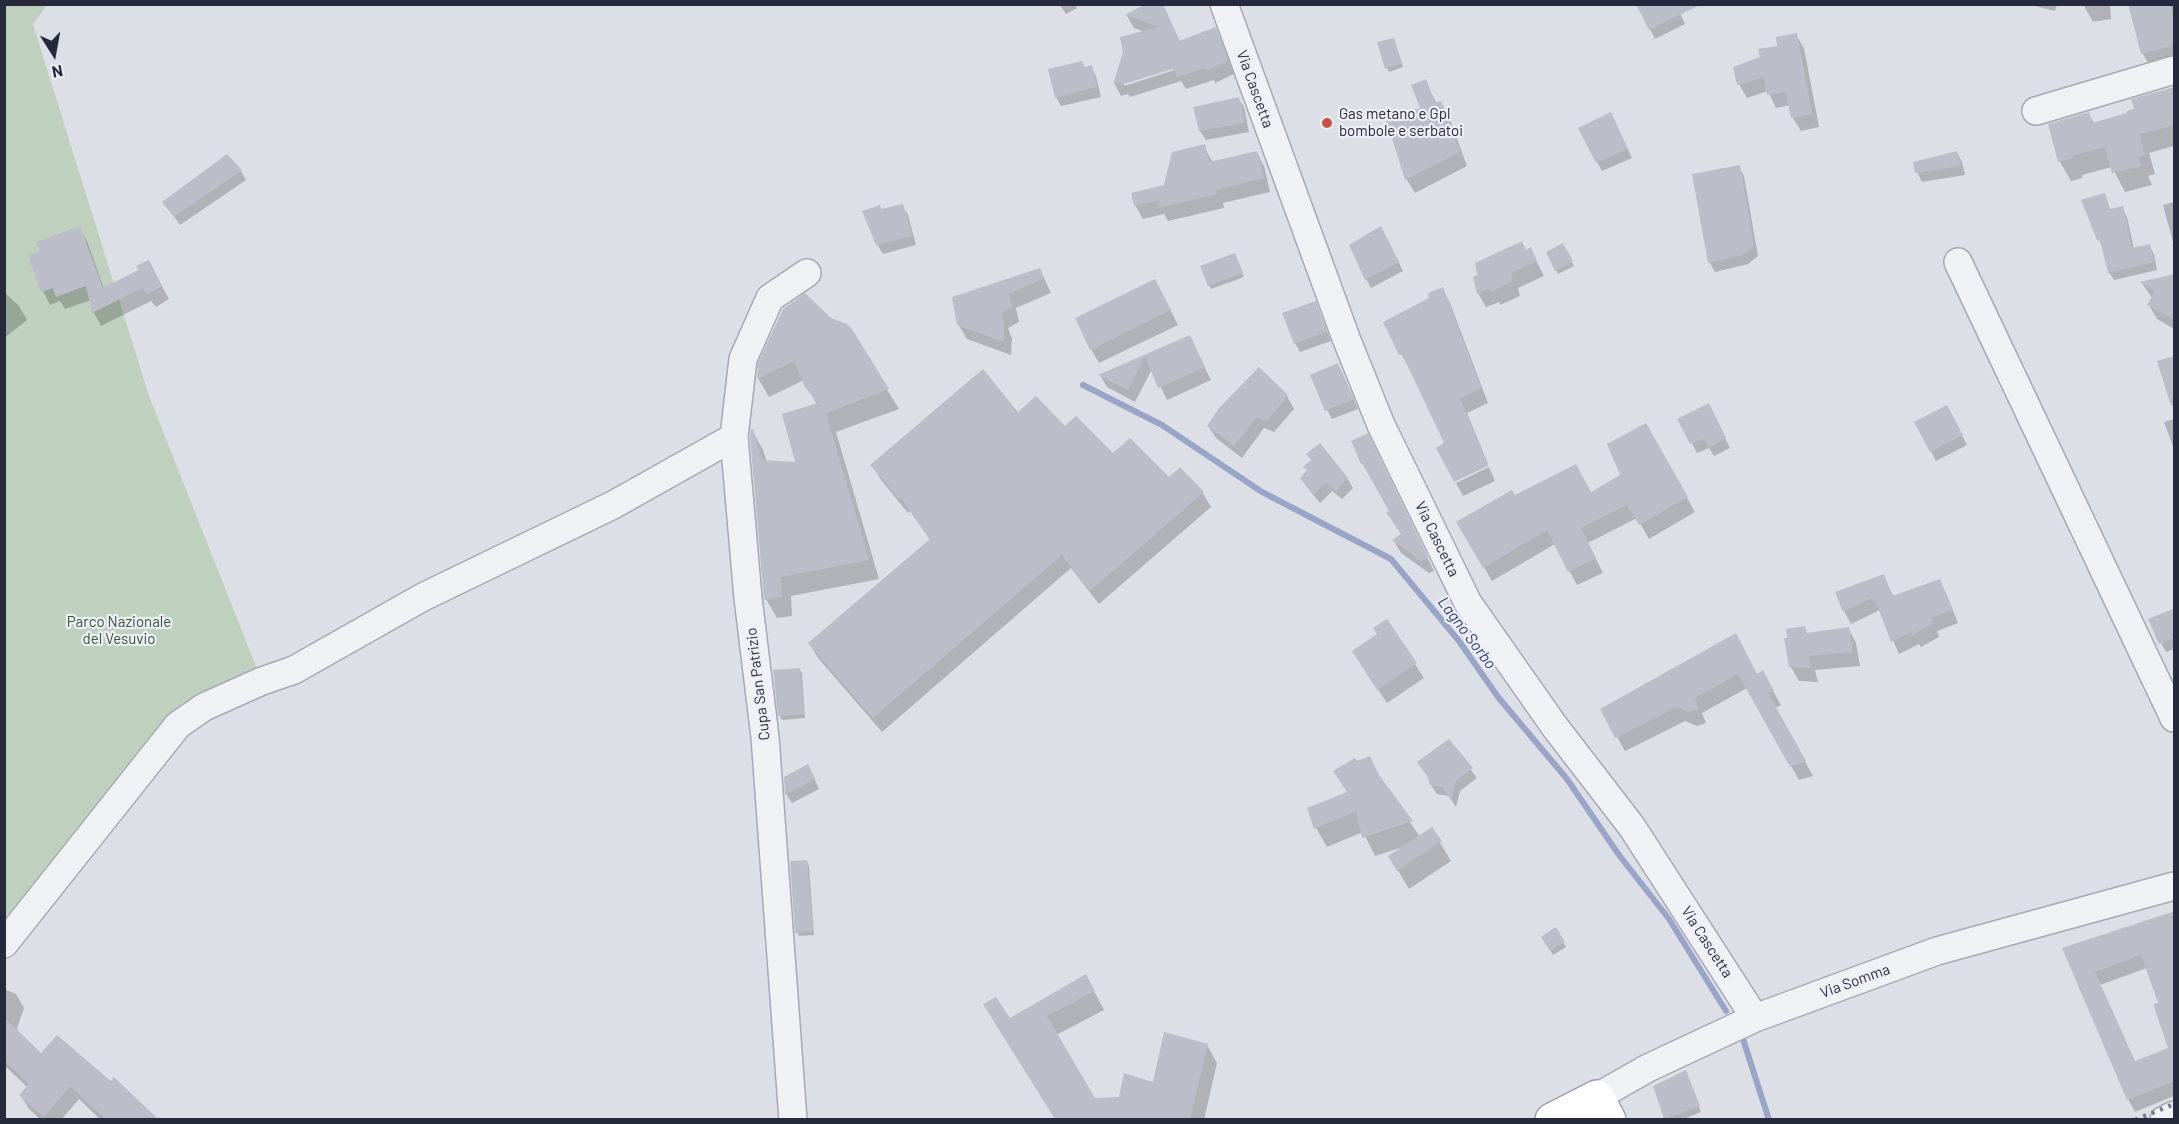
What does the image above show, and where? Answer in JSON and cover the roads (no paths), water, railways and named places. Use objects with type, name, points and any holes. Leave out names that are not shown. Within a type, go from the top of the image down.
[{"type":"main road","name":"Via Somma","points":[[1552,1119],[1603,1108]]},
{"type":"street","name":"Via Cascetta","points":[[1224,4],[1346,338],[1381,425],[1468,603],[1555,727],[1632,827],[1755,1018]]},
{"type":"street","points":[[2036,111],[2175,70]]},
{"type":"street","points":[[1958,262],[2175,718]]},
{"type":"street","name":"Cupa San Patrizio","points":[[793,1119],[765,737],[748,598],[734,437],[743,359],[770,298],[807,273]]},
{"type":"street","points":[[4,944],[178,725],[204,707],[262,681],[294,670],[423,597],[613,505],[734,437]]},
{"type":"street","name":"Via Somma","points":[[1603,1108],[1648,1068],[1755,1018],[1937,951],[2175,886]]},
{"type":"street","points":[[2164,1119],[2175,1115]]},
{"type":"waterway","name":"Lagno Sorbo","points":[[1083,385],[1162,425],[1262,492],[1391,559],[1459,641],[1498,697],[1567,779],[1619,855],[1669,919],[1726,1011]]},
{"type":"waterway","name":"Lagno Sorbo","points":[[1743,1039],[1769,1120]]},
{"type":"railway","points":[[2135,1120],[2174,1104]]},
{"type":"place","name":"Gas metano e Gpl bombole e serbatoi","points":[[1327,123]]},
{"type":"park label","name":"Parco Nazionale del Vesuvio","points":[[119,630]]}]
